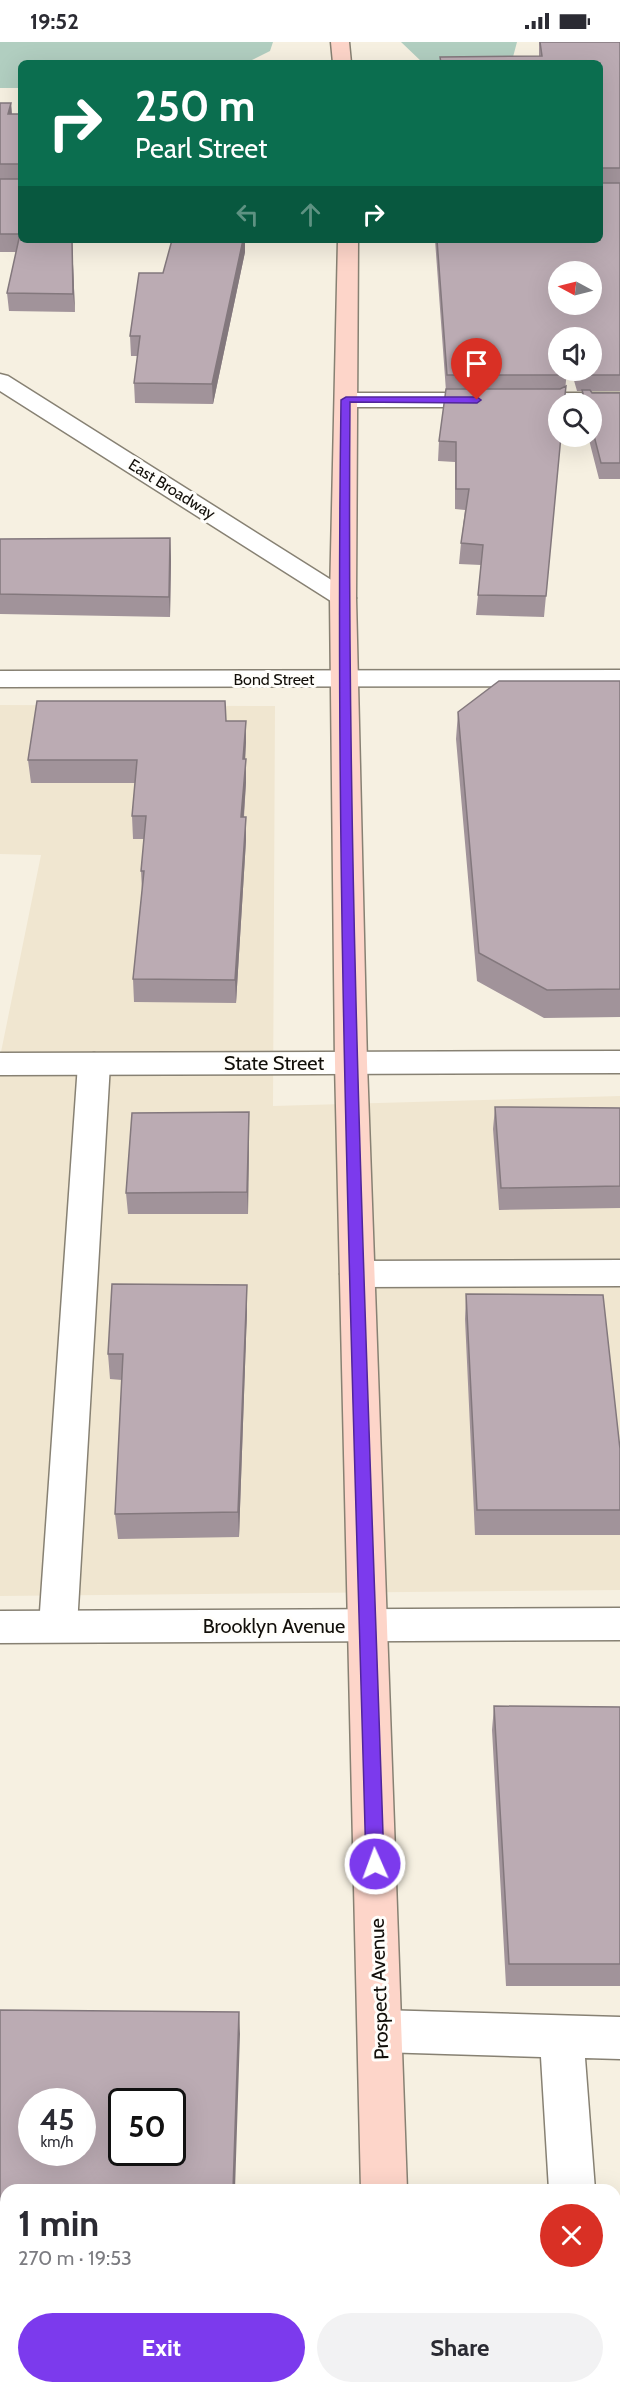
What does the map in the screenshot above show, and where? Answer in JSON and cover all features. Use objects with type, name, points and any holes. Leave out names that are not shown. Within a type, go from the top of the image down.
[{"type":"main road","points":[[340,42],[342,60]]},
{"type":"main road","name":"Prospect Avenue","points":[[348,243],[343,598],[351,1063],[384,2184]]},
{"type":"street","name":"East Broadway","points":[[0,381],[343,598]]},
{"type":"street","points":[[346,400],[620,400]]},
{"type":"street","name":"Bond Street","points":[[0,679],[620,678]]},
{"type":"street","name":"State Street","points":[[0,1064],[620,1062]]},
{"type":"street","points":[[58,1626],[94,1064]]},
{"type":"street","points":[[357,1274],[620,1273]]},
{"type":"street","name":"Brooklyn Avenue","points":[[0,1627],[620,1624]]},
{"type":"street","points":[[380,2031],[620,2038]]},
{"type":"street","points":[[562,2037],[572,2184]]},
{"type":"shaded area","points":[[0,705],[275,706],[273,1106],[620,1096],[620,1590],[0,1596],[0,1057],[41,855],[0,854]]},
{"type":"green space","points":[[0,42],[273,42],[270,51],[252,60],[18,60],[18,88],[0,88]]},
{"type":"green space","points":[[401,42],[517,42],[513,57],[482,60],[420,60]]},
{"type":"building","points":[[540,42],[620,42],[620,168],[603,168],[603,60],[440,60],[440,57],[542,56]]},
{"type":"building","points":[[0,103],[11,103],[8,114],[18,114],[18,164],[0,164]]},
{"type":"building","points":[[0,179],[18,179],[18,234],[0,234]]},
{"type":"building","points":[[603,183],[620,183],[620,375],[602,375],[602,327],[548,327],[548,375],[447,375],[437,243],[603,243]]},
{"type":"building","points":[[18,243],[72,243],[73,294],[7,293]]},
{"type":"building","points":[[171,243],[242,243],[212,384],[134,383],[140,336],[130,336],[139,273],[163,273]]},
{"type":"building","points":[[566,386],[565,393],[548,393],[548,447],[560,447],[546,596],[478,595],[483,545],[461,543],[469,489],[456,489],[456,442],[439,441],[446,389],[560,389]]},
{"type":"building","points":[[582,390],[590,390],[592,393],[583,393]]},
{"type":"building","points":[[602,393],[620,393],[620,463],[601,463],[597,447],[602,447]]},
{"type":"building","points":[[170,538],[169,597],[0,594],[0,539]]},
{"type":"building","points":[[499,681],[620,681],[620,989],[547,990],[479,953],[458,712]]},
{"type":"building","points":[[37,701],[225,701],[226,721],[246,721],[243,759],[246,759],[241,817],[246,817],[235,980],[133,979],[144,871],[141,871],[146,816],[132,816],[137,760],[28,760]]},
{"type":"building","points":[[495,1107],[620,1108],[620,1186],[501,1188]]},
{"type":"building","points":[[249,1112],[247,1192],[126,1193],[132,1113]]},
{"type":"building","points":[[112,1284],[247,1285],[238,1512],[115,1514],[123,1354],[108,1354]]},
{"type":"building","points":[[466,1294],[603,1295],[620,1449],[620,1510],[477,1510]]},
{"type":"building","points":[[494,1706],[620,1707],[620,1964],[509,1964]]},
{"type":"building","points":[[0,2010],[239,2012],[233,2184],[0,2184]]},
{"type":"route","points":[[375,1864],[351,1063],[343,598],[346,400],[477,400]]}]
